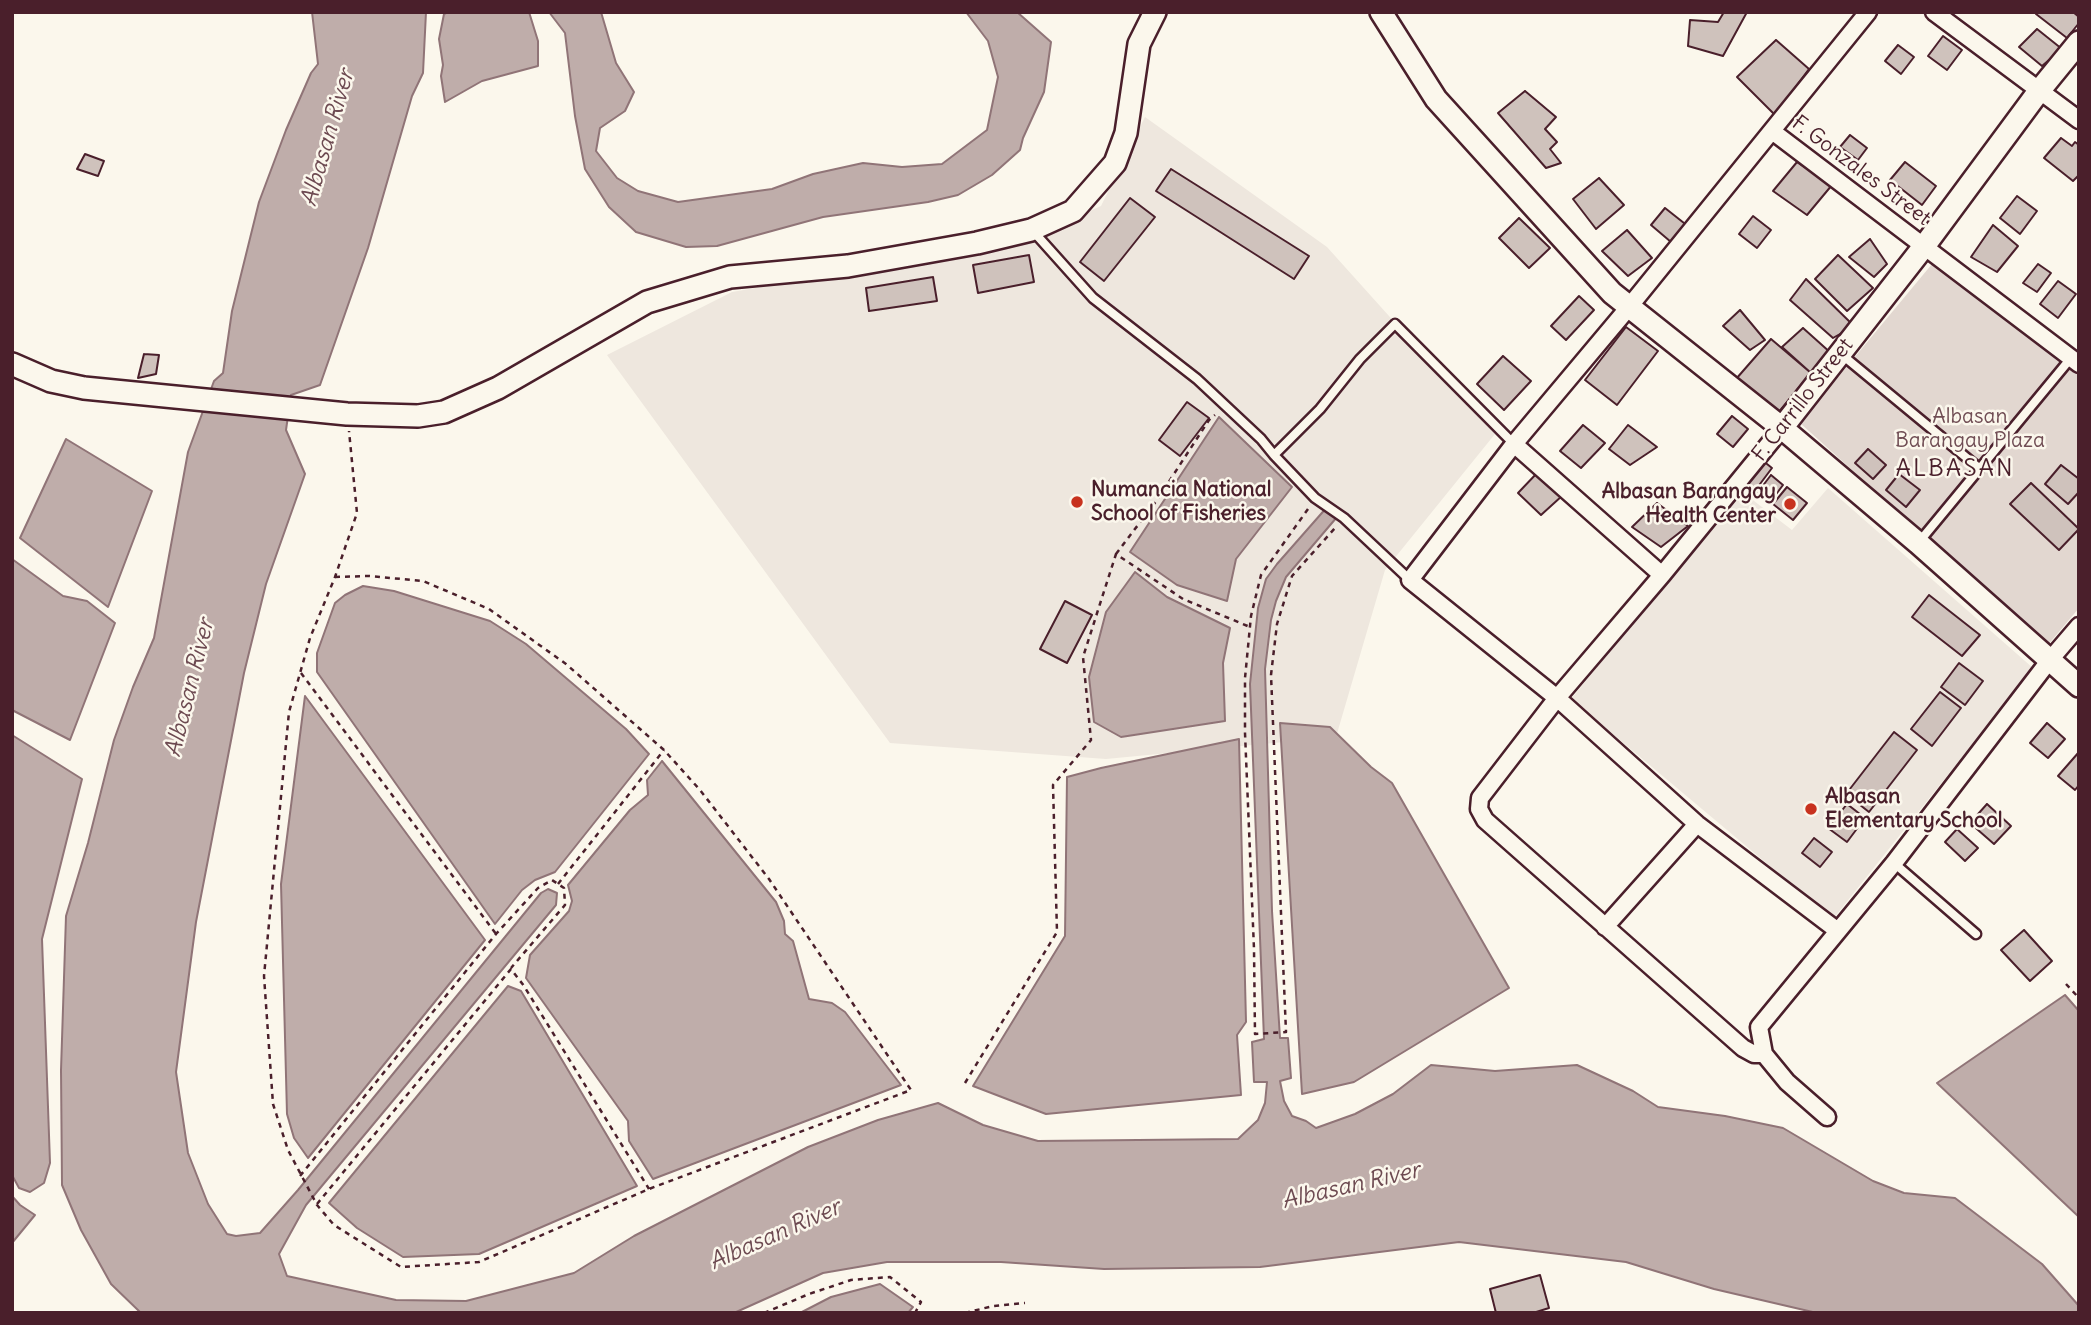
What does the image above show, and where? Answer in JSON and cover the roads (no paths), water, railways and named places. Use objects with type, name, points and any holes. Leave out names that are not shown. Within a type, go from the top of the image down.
[{"type":"street","points":[[12,364],[51,381],[73,385],[347,414],[418,416],[444,412],[498,388],[648,302],[730,277],[848,266],[977,243],[1031,230],[1073,211],[1115,163],[1126,133],[1139,44],[1155,12]]},
{"type":"street","points":[[1381,12],[1436,99],[1612,293],[1782,428],[1919,543],[2079,686]]},
{"type":"street","points":[[1838,931],[1697,824],[1557,698],[1410,580],[1514,444],[1629,307],[1868,12]]},
{"type":"street","points":[[1934,12],[2079,120]]},
{"type":"street","name":"F. Carrillo Street","points":[[1605,927],[1485,820],[1479,809],[1480,798],[1557,698],[1782,428],[2079,42]]},
{"type":"street","name":"F. Gonzales Street","points":[[1772,131],[2076,357]]},
{"type":"street","points":[[1514,444],[1662,575]]},
{"type":"street","points":[[1827,1117],[1787,1082],[1763,1054],[1759,1027],[1894,863],[2049,661],[2079,626]]},
{"type":"street","points":[[1697,824],[1605,927],[1743,1048],[1754,1054],[1763,1054]]},
{"type":"lane","points":[[1031,230],[1094,298],[1197,379],[1261,439],[1315,498],[1344,518],[1410,580]]},
{"type":"lane","points":[[1274,455],[1320,409],[1360,359],[1395,324],[1514,444]]},
{"type":"lane","points":[[1839,352],[1979,468]]},
{"type":"lane","points":[[1919,543],[1979,468],[2076,357]]},
{"type":"lane","points":[[1894,863],[1976,934]]},
{"type":"water","name":"Albasan River","points":[[312,12],[426,12],[423,73],[412,96],[368,248],[320,385],[291,395],[286,430],[305,474],[266,584],[244,673],[196,922],[176,1072],[188,1153],[208,1204],[227,1234],[236,1236],[260,1233],[541,893],[548,889],[557,893],[556,905],[306,1205],[279,1254],[287,1276],[396,1300],[466,1301],[574,1273],[634,1236],[808,1147],[878,1120],[938,1103],[983,1125],[1038,1141],[1238,1139],[1258,1120],[1265,1103],[1267,1082],[1254,1082],[1252,1042],[1264,1039],[1250,684],[1258,608],[1266,579],[1328,506],[1337,517],[1286,577],[1276,601],[1265,669],[1272,911],[1280,1038],[1288,1038],[1291,1078],[1280,1081],[1284,1101],[1292,1116],[1316,1128],[1355,1114],[1393,1094],[1431,1065],[1495,1071],[1577,1065],[1633,1091],[1658,1107],[1725,1116],[1783,1128],[1873,1181],[1904,1193],[1955,1198],[2042,1264],[2079,1306],[2079,1313],[1817,1313],[1714,1289],[1626,1262],[1459,1242],[1260,1267],[1104,1269],[1001,1262],[887,1262],[823,1273],[734,1313],[141,1313],[111,1284],[81,1230],[62,1185],[61,1070],[66,916],[114,740],[154,638],[188,452],[214,381],[223,373],[232,311],[259,202],[286,130],[311,73],[318,64]]},
{"type":"water","points":[[529,12],[538,41],[538,66],[482,81],[445,102],[439,39],[444,14]]},
{"type":"water","points":[[549,12],[601,12],[616,63],[634,92],[625,111],[600,128],[596,151],[617,178],[638,191],[678,202],[772,189],[813,174],[863,163],[902,167],[942,164],[987,130],[998,77],[988,41],[966,12],[1017,12],[1051,42],[1044,92],[1020,150],[992,175],[958,195],[823,217],[717,246],[686,247],[636,232],[609,207],[585,169],[575,116],[565,33]]},
{"type":"water","points":[[1219,417],[1292,487],[1236,559],[1227,601],[1177,585],[1130,552]]},
{"type":"water","points":[[66,439],[152,491],[108,607],[20,538]]},
{"type":"water","points":[[12,559],[63,596],[87,601],[115,623],[70,740],[12,710]]},
{"type":"water","points":[[1135,572],[1167,597],[1230,628],[1223,663],[1225,721],[1121,737],[1094,722],[1089,677],[1106,612]]},
{"type":"water","points":[[363,586],[394,591],[490,621],[526,644],[626,729],[649,754],[555,872],[535,880],[522,890],[495,924],[317,672],[317,653],[335,603]]},
{"type":"water","points":[[305,696],[485,940],[308,1158],[294,1138],[287,1114],[281,884]]},
{"type":"water","points":[[1280,723],[1330,727],[1371,767],[1392,783],[1509,988],[1354,1082],[1302,1094]]},
{"type":"water","points":[[12,735],[82,779],[42,939],[50,1163],[44,1183],[30,1192],[19,1188],[12,1175]]},
{"type":"water","points":[[1239,739],[1246,1022],[1237,1035],[1241,1095],[1046,1114],[973,1086],[1065,936],[1067,777]]},
{"type":"water","points":[[662,761],[776,902],[784,921],[785,934],[793,941],[809,999],[832,1003],[845,1012],[901,1085],[653,1179],[629,1141],[628,1121],[526,978],[530,955],[569,911],[572,901],[568,885],[630,810],[648,795],[647,780]]},
{"type":"water","points":[[508,986],[521,991],[637,1186],[479,1254],[403,1257],[357,1228],[329,1203]]},
{"type":"water","points":[[2065,995],[2079,1011],[2079,1217],[1937,1083]]},
{"type":"water","points":[[12,1196],[35,1215],[12,1243]]},
{"type":"water","points":[[880,1284],[913,1307],[908,1313],[800,1313],[831,1297]]},
{"type":"place","name":"Numancia National School of Fisheries","points":[[1077,502]]},
{"type":"place","name":"Albasan Barangay Health Center","points":[[1790,504]]},
{"type":"place","name":"Albasan Elementary School","points":[[1811,809]]},
{"type":"district","name":"ALBASAN","points":[[1955,469]]},
{"type":"park label","name":"Albasan Barangay Plaza","points":[[1970,429]]}]
